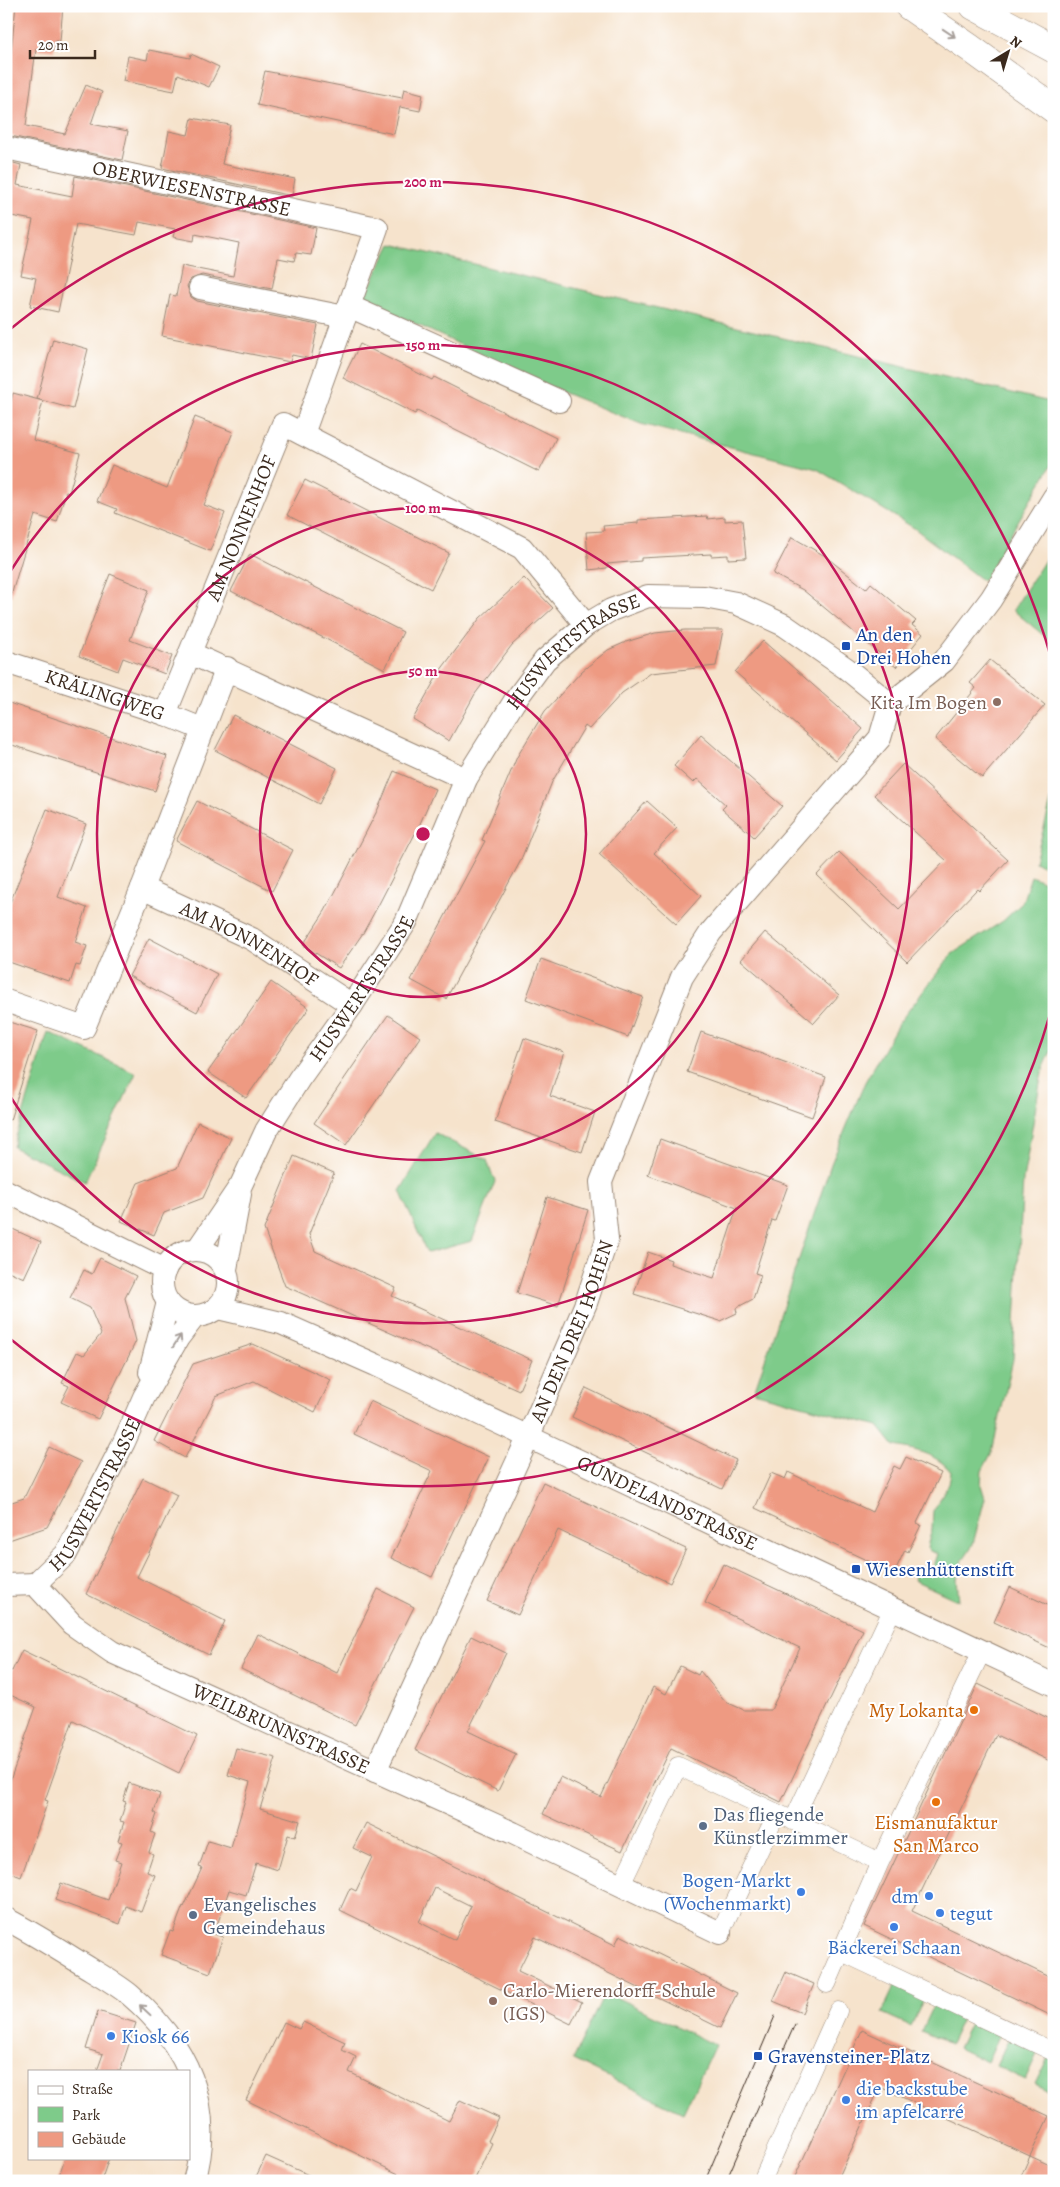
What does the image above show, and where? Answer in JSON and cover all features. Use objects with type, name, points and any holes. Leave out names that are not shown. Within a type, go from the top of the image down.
[{"type":"highway","points":[[909,6],[1054,109]]},
{"type":"highway","points":[[974,6],[1054,49]]},
{"type":"street","name":"OBERWIESENSTRASSE","points":[[6,148],[378,228],[347,312]]},
{"type":"street","points":[[200,288],[347,312],[559,401]]},
{"type":"street","points":[[303,434],[347,312]]},
{"type":"street","name":"AM NONNENHOF","points":[[165,714],[283,424],[522,548],[586,625]]},
{"type":"street","points":[[890,704],[944,662],[991,599],[1054,497]]},
{"type":"street","name":"HUSWERTSTRASSE","points":[[197,1250],[241,1185],[266,1131],[299,1079],[352,1005],[406,922],[466,780],[514,702],[545,660],[586,625],[611,610],[648,596],[704,597],[736,603],[784,625],[847,669],[890,704]]},
{"type":"street","points":[[190,653],[227,668],[466,780]]},
{"type":"street","name":"KRÄLINGWEG","points":[[6,662],[165,714],[202,729]]},
{"type":"street","points":[[6,1001],[84,1028],[142,888],[227,668]]},
{"type":"street","name":"AN DEN DREI HOHEN","points":[[375,1771],[528,1438],[586,1303],[607,1239],[600,1182],[682,977],[711,932],[880,738],[890,704]]},
{"type":"street","name":"AM NONNENHOF","points":[[142,888],[252,939],[352,1005]]},
{"type":"street","name":"HUSWERTSTRASSE","points":[[227,1277],[241,1185]]},
{"type":"street","points":[[6,1191],[165,1270]]},
{"type":"street","points":[[197,1250],[213,1255],[227,1277],[224,1301],[210,1313],[195,1316],[180,1313],[168,1302],[163,1290],[165,1270],[178,1255],[197,1250]]},
{"type":"street","name":"GUNDELANDSTRASSE","points":[[227,1277],[281,1323]]},
{"type":"street","name":"HUSWERTSTRASSE","points":[[144,1397],[168,1302]]},
{"type":"street","name":"GUNDELANDSTRASSE","points":[[218,1308],[281,1323],[500,1422],[528,1438],[1054,1685]]},
{"type":"street","name":"HUSWERTSTRASSE","points":[[35,1584],[66,1554],[124,1442],[144,1397],[178,1338],[195,1316]]},
{"type":"street","points":[[6,1585],[35,1584]]},
{"type":"street","name":"WEILBRUNNSTRASSE","points":[[35,1584],[72,1624],[112,1652],[570,1860],[621,1885]]},
{"type":"street","points":[[793,1821],[893,1608]]},
{"type":"street","points":[[827,1984],[880,1862],[982,1651]]},
{"type":"street","points":[[777,1813],[720,1934],[621,1885],[678,1766],[777,1813],[793,1821],[880,1862]]},
{"type":"street","points":[[6,1919],[44,1940],[128,1994],[155,2019],[178,2048],[190,2070]]},
{"type":"street","points":[[842,1952],[1054,2052]]},
{"type":"street","points":[[762,2181],[838,2011]]},
{"type":"street","points":[[190,2071],[198,2097],[202,2132],[200,2159],[194,2181]]},
{"type":"green space","points":[[391,244],[1054,403],[1054,460],[983,581],[914,528],[817,469],[641,424],[552,388],[363,299]]},
{"type":"green space","points":[[1054,546],[1054,644],[1013,610]]},
{"type":"green space","points":[[1054,790],[1054,872],[1035,861]]},
{"type":"green space","points":[[1031,876],[1054,886],[1054,1044],[1042,1072],[1023,1180],[1013,1359],[992,1452],[982,1471],[981,1485],[985,1498],[973,1544],[961,1563],[957,1579],[959,1601],[914,1580],[916,1573],[931,1575],[938,1554],[930,1551],[927,1547],[932,1529],[933,1511],[949,1484],[951,1472],[946,1466],[926,1454],[894,1446],[878,1426],[754,1392],[831,1164],[865,1082],[898,1024],[952,954],[1003,921],[1022,903]]},
{"type":"green space","points":[[48,1032],[136,1073],[85,1182],[13,1147]]},
{"type":"green space","points":[[435,1133],[487,1160],[492,1175],[496,1179],[472,1241],[427,1253],[400,1191]]},
{"type":"green space","points":[[895,1985],[924,1999],[911,2026],[882,2013]]},
{"type":"green space","points":[[605,1992],[715,2045],[683,2113],[573,2060]]},
{"type":"green space","points":[[934,2003],[963,2017],[950,2044],[921,2031]]},
{"type":"green space","points":[[971,2021],[1000,2034],[987,2062],[958,2048]]},
{"type":"green space","points":[[1009,2038],[1038,2052],[1025,2080],[996,2066]]},
{"type":"green space","points":[[1048,2057],[1054,2059],[1054,2093],[1035,2084]]},
{"type":"building","points":[[16,6],[63,6],[60,41],[55,41],[54,51],[36,49],[26,126],[65,134],[86,85],[102,92],[91,124],[128,131],[122,160],[6,135],[6,60],[10,60]]},
{"type":"building","points":[[149,50],[190,58],[191,54],[219,67],[209,87],[178,74],[174,91],[123,81],[128,56],[147,60]]},
{"type":"building","points":[[265,71],[402,98],[404,89],[423,94],[420,111],[400,107],[394,134],[257,105]]},
{"type":"building","points":[[192,118],[230,125],[222,164],[295,179],[292,196],[162,168],[169,131],[188,135]]},
{"type":"building","points":[[6,161],[21,165],[17,185],[72,196],[75,176],[316,228],[311,255],[296,253],[294,261],[278,258],[272,289],[202,275],[191,279],[187,286],[191,297],[197,301],[318,325],[311,359],[292,355],[290,362],[162,336],[170,295],[176,296],[182,266],[233,276],[239,243],[195,234],[194,241],[173,237],[175,229],[139,222],[136,235],[76,224],[58,312],[30,306],[36,278],[21,275],[33,220],[6,215]]},
{"type":"building","points":[[53,339],[88,349],[73,409],[37,399]]},
{"type":"building","points":[[360,344],[432,380],[434,377],[556,438],[539,472],[417,411],[415,414],[343,378]]},
{"type":"building","points":[[13,393],[43,401],[33,440],[80,453],[69,493],[66,492],[57,522],[35,515],[11,596],[6,595],[6,420]]},
{"type":"building","points":[[195,417],[233,432],[204,505],[225,513],[210,551],[115,513],[117,509],[97,501],[112,465],[167,488]]},
{"type":"building","points":[[305,480],[449,553],[431,589],[287,515]]},
{"type":"building","points":[[707,516],[708,519],[725,517],[725,521],[742,520],[746,558],[728,559],[728,555],[711,556],[711,554],[641,558],[641,561],[607,564],[607,568],[589,570],[586,532],[604,531],[603,526],[638,523],[638,520]]},
{"type":"building","points":[[792,537],[825,556],[866,589],[871,583],[916,621],[912,625],[923,634],[896,667],[803,590],[773,574]]},
{"type":"building","points":[[250,554],[403,632],[385,669],[231,591]]},
{"type":"building","points":[[110,574],[149,590],[130,640],[172,656],[165,674],[123,658],[118,671],[79,656]]},
{"type":"building","points":[[524,578],[553,608],[512,645],[475,694],[449,741],[413,719],[440,671],[480,618]]},
{"type":"building","points":[[685,630],[723,630],[716,666],[651,673],[622,693],[589,729],[585,726],[552,782],[520,862],[446,999],[411,980],[485,841],[482,840],[517,757],[545,711],[582,671],[608,650],[655,633]]},
{"type":"building","points":[[763,641],[863,729],[836,760],[735,672]]},
{"type":"building","points":[[990,660],[1045,705],[982,778],[935,739],[976,688],[970,683]]},
{"type":"building","points":[[6,702],[167,756],[155,791],[6,743]]},
{"type":"building","points":[[233,715],[337,768],[319,804],[215,750]]},
{"type":"building","points":[[701,735],[782,806],[754,837],[722,809],[726,805],[697,779],[693,783],[674,766]]},
{"type":"building","points":[[903,764],[1008,860],[979,891],[977,889],[907,962],[817,875],[839,852],[899,909],[946,860],[874,795]]},
{"type":"building","points":[[394,771],[435,789],[419,826],[380,902],[363,933],[339,968],[303,945],[325,911],[341,881],[378,809]]},
{"type":"building","points":[[197,801],[293,850],[272,891],[176,841]]},
{"type":"building","points":[[647,801],[677,828],[654,853],[701,896],[676,924],[599,854]]},
{"type":"building","points":[[47,809],[86,824],[58,897],[87,908],[75,942],[87,946],[80,966],[76,965],[70,983],[6,961],[6,913]]},
{"type":"building","points":[[765,932],[839,995],[814,1023],[741,960]]},
{"type":"building","points":[[149,938],[217,974],[197,1012],[129,976]]},
{"type":"building","points":[[541,959],[643,997],[628,1037],[526,999]]},
{"type":"building","points":[[271,982],[309,1008],[246,1098],[208,1072]]},
{"type":"building","points":[[388,1015],[420,1037],[346,1145],[314,1123]]},
{"type":"building","points":[[6,1021],[38,1031],[10,1120],[6,1119]]},
{"type":"building","points":[[701,1032],[826,1077],[812,1117],[687,1072]]},
{"type":"building","points":[[524,1038],[564,1052],[550,1096],[595,1112],[582,1152],[495,1122]]},
{"type":"building","points":[[198,1122],[231,1138],[203,1198],[164,1213],[154,1235],[121,1221],[138,1183],[177,1168]]},
{"type":"building","points":[[660,1139],[788,1185],[775,1221],[772,1220],[755,1273],[761,1275],[753,1299],[736,1308],[737,1313],[720,1321],[634,1294],[648,1252],[671,1260],[670,1264],[714,1278],[737,1208],[648,1175]]},
{"type":"building","points":[[294,1156],[334,1173],[309,1234],[315,1251],[396,1288],[392,1296],[532,1360],[519,1390],[285,1286],[264,1229]]},
{"type":"building","points":[[547,1197],[588,1210],[558,1306],[517,1293]]},
{"type":"building","points":[[6,1226],[41,1242],[24,1278],[6,1270]]},
{"type":"building","points":[[100,1258],[136,1276],[125,1298],[136,1341],[98,1419],[61,1402],[69,1386],[62,1383],[77,1352],[84,1355],[101,1334],[90,1308],[70,1298],[84,1270],[92,1274]]},
{"type":"building","points":[[253,1344],[331,1380],[315,1412],[254,1381],[216,1396],[185,1458],[154,1441],[193,1364]]},
{"type":"building","points":[[586,1388],[736,1460],[722,1489],[572,1417]]},
{"type":"building","points":[[370,1401],[489,1457],[432,1577],[391,1558],[432,1471],[354,1434]]},
{"type":"building","points":[[49,1447],[81,1462],[47,1527],[6,1541],[6,1504],[24,1498]]},
{"type":"building","points":[[906,1457],[941,1473],[917,1523],[921,1525],[908,1552],[905,1550],[894,1573],[755,1508],[771,1473],[785,1479],[788,1472],[872,1512],[894,1466],[900,1469]]},
{"type":"building","points":[[143,1478],[177,1495],[137,1577],[225,1621],[209,1655],[86,1594]]},
{"type":"building","points":[[543,1482],[686,1549],[670,1583],[558,1530],[518,1615],[487,1601]]},
{"type":"building","points":[[723,1564],[863,1630],[781,1802],[671,1748],[622,1851],[543,1814],[560,1777],[601,1797],[653,1687],[666,1694],[680,1666],[698,1675],[700,1671],[726,1702],[744,1710],[771,1710],[800,1648],[705,1603]]},
{"type":"building","points":[[1010,1587],[1054,1608],[1054,1650],[994,1622]]},
{"type":"building","points":[[378,1589],[414,1607],[355,1725],[241,1669],[258,1634],[337,1673]]},
{"type":"building","points":[[471,1636],[506,1653],[468,1731],[516,1754],[498,1791],[415,1750]]},
{"type":"building","points":[[22,1650],[197,1736],[179,1773],[73,1720],[45,1800],[48,1801],[21,1877],[6,1871],[6,1792],[36,1707],[6,1693],[6,1669],[12,1671]]},
{"type":"building","points":[[978,1684],[1054,1721],[1054,1763],[996,1735],[912,1911],[1054,1979],[1054,2017],[864,1926]]},
{"type":"building","points":[[236,1748],[276,1758],[260,1809],[300,1821],[295,1837],[288,1835],[278,1870],[256,1863],[246,1895],[229,1890],[214,1934],[223,1937],[210,1973],[161,1955],[170,1931],[173,1932],[183,1906],[202,1868],[199,1867],[208,1841],[231,1848],[250,1782],[228,1775]]},
{"type":"building","points":[[129,1783],[160,1794],[154,1812],[157,1814],[151,1832],[155,1834],[149,1852],[153,1854],[147,1872],[155,1875],[141,1912],[126,1906],[120,1924],[55,1900],[61,1883],[108,1900],[121,1862],[115,1860],[122,1842],[118,1841],[124,1822],[120,1821],[126,1802],[123,1801]]},
{"type":"building","points":[[366,1823],[615,1945],[620,1935],[737,1993],[720,2028],[535,1937],[518,1971],[582,2002],[571,2024],[340,1910],[350,1888],[356,1891],[372,1857],[353,1848]],"holes":[[[435,1888],[471,1906],[455,1940],[419,1922]]]},
{"type":"building","points":[[786,1972],[814,1984],[802,2013],[773,2001]]},
{"type":"building","name":"Kiosk 66","points":[[98,2011],[136,2023],[120,2070],[97,2070],[103,2054],[86,2049]]},
{"type":"building","points":[[284,2022],[299,2029],[303,2022],[345,2042],[342,2050],[356,2057],[349,2072],[449,2121],[460,2100],[499,2118],[488,2141],[492,2143],[474,2181],[413,2181],[246,2100]]},
{"type":"building","points":[[862,2030],[1049,2116],[1030,2156],[880,2087],[837,2181],[793,2181]]},
{"type":"building","points":[[266,2156],[322,2181],[254,2181]]},
{"type":"building","points":[[1030,2156],[1054,2167],[1054,2181],[1019,2181]]},
{"type":"building","points":[[64,2160],[108,2160],[101,2181],[57,2181]]},
{"type":"tram line","points":[[705,2181],[775,2016]]},
{"type":"tram line","points":[[726,2181],[795,2024]]},
{"type":"place","name":"An den Drei Hohen","points":[[846,646]]},
{"type":"place","name":"Kita Im Bogen","points":[[997,702]]},
{"type":"place","name":"Wiesenhüttenstift","points":[[856,1569]]},
{"type":"place","name":"My Lokanta","points":[[974,1710]]},
{"type":"place","name":"Eismanufaktur San Marco","points":[[936,1802]]},
{"type":"place","name":"Das fliegende Künstlerzimmer","points":[[703,1826]]},
{"type":"place","name":"Bogen-Markt (Wochenmarkt)","points":[[801,1892]]},
{"type":"place","name":"dm","points":[[929,1896]]},
{"type":"place","name":"tegut","points":[[940,1913]]},
{"type":"place","name":"Evangelisches Gemeindehaus","points":[[193,1915]]},
{"type":"place","name":"Bäckerei Schaan","points":[[894,1927]]},
{"type":"place","name":"Carlo-Mierendorff-Schule (IGS)","points":[[493,2001]]},
{"type":"place","name":"Kiosk 66","points":[[111,2036]]},
{"type":"place","name":"Gravensteiner-Platz","points":[[758,2056]]},
{"type":"place","name":"die backstube im apfelcarré","points":[[846,2100]]}]
